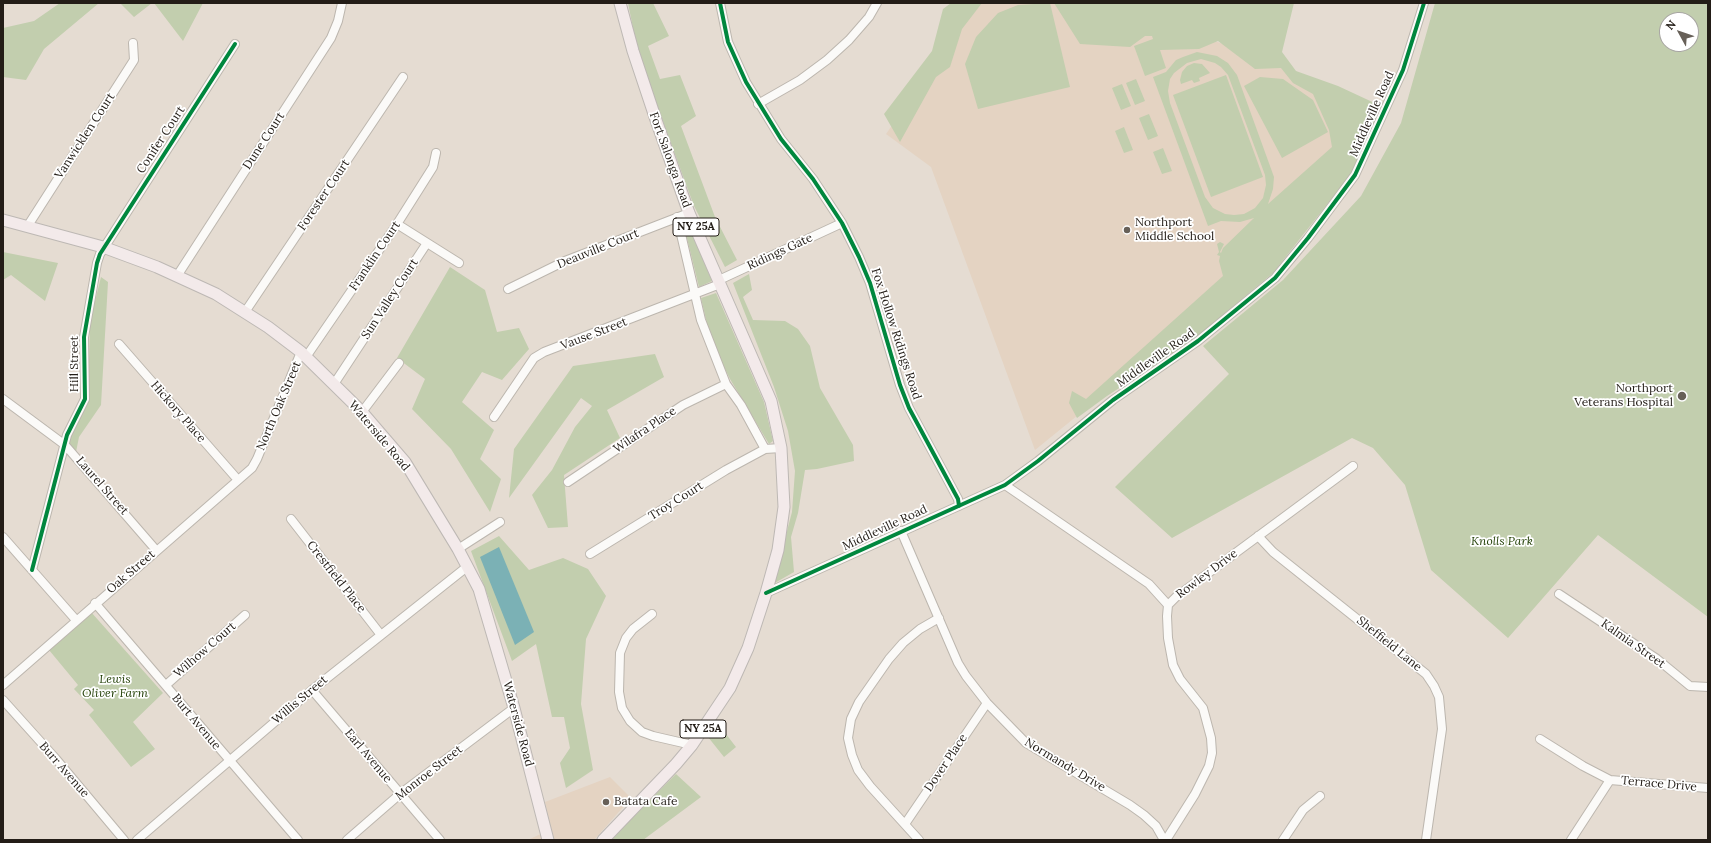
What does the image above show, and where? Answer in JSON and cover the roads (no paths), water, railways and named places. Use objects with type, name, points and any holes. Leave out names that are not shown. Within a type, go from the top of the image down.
[{"type":"main road","name":"Fort Salonga Road","points":[[602,840],[676,764],[692,745],[740,671],[766,593],[778,550],[784,507],[781,448],[771,401],[689,212],[637,64],[620,3]]},
{"type":"main road","name":"Waterside Road","points":[[3,220],[103,247],[177,276],[216,294],[268,327],[304,355],[362,412],[405,462],[468,566],[479,589],[514,708],[548,840]]},
{"type":"street","name":"Dune Court","points":[[177,276],[331,38],[338,21],[342,3]]},
{"type":"street","name":"Fox Hollow Ridings Road","points":[[720,3],[728,42],[746,82],[758,104],[781,139],[813,179],[842,223],[870,282],[900,385],[909,408],[958,499],[959,506]]},
{"type":"street","points":[[758,104],[800,80],[827,60],[849,40],[869,17],[877,3]]},
{"type":"street","name":"Middleville Road","points":[[766,593],[1005,485],[1038,461],[1113,400],[1198,341],[1275,278],[1308,238],[1355,175],[1403,70],[1424,3]]},
{"type":"street","name":"Vanwicklen Court","points":[[27,227],[134,60],[133,43]]},
{"type":"street","name":"Conifer Court","points":[[103,247],[235,44]]},
{"type":"street","name":"Forester Court","points":[[245,312],[403,77]]},
{"type":"street","name":"Franklin Court","points":[[304,355],[397,224],[433,167],[436,153]]},
{"type":"street","name":"Deauville Court","points":[[508,289],[565,261],[689,212]]},
{"type":"street","name":"Fort Salonga Road","points":[[677,217],[701,320],[726,384],[741,405],[765,449]]},
{"type":"street","name":"Ridings Gate","points":[[720,282],[842,223]]},
{"type":"street","points":[[397,224],[459,263]]},
{"type":"street","name":"Sun Valley Court","points":[[334,384],[427,243]]},
{"type":"street","name":"Hill Street","points":[[32,570],[67,435],[85,399],[84,337],[97,263],[103,247]]},
{"type":"street","name":"Vause Street","points":[[494,417],[534,358],[544,352],[695,295],[720,282]]},
{"type":"street","name":"Hickory Place","points":[[119,344],[238,480]]},
{"type":"street","name":"North Oak Street","points":[[257,459],[304,355]]},
{"type":"street","points":[[362,412],[399,363]]},
{"type":"street","name":"Wilafra Place","points":[[568,482],[683,405],[726,384]]},
{"type":"street","name":"Laurel Street","points":[[3,399],[65,445],[156,550]]},
{"type":"street","points":[[765,449],[781,448]]},
{"type":"street","name":"Troy Court","points":[[590,554],[726,470],[765,449]]},
{"type":"street","name":"Oak Street","points":[[3,685],[95,603],[252,468],[257,459]]},
{"type":"street","name":"Rowley Drive","points":[[1005,485],[1149,584],[1168,605],[1176,597],[1353,466]]},
{"type":"street","name":"Crestfield Place","points":[[291,519],[381,635]]},
{"type":"street","points":[[458,549],[500,522]]},
{"type":"street","name":"Normandy Drive","points":[[901,531],[958,663],[987,703],[1026,743],[1130,805],[1156,826],[1164,840]]},
{"type":"street","name":"Sheffield Lane","points":[[1258,536],[1273,552],[1426,674],[1434,686],[1439,698],[1442,729],[1426,840]]},
{"type":"street","points":[[3,537],[76,620]]},
{"type":"street","name":"Willis Street","points":[[137,840],[228,760],[312,690],[468,566]]},
{"type":"street","name":"Kalmia Street","points":[[1559,594],[1657,659],[1690,686],[1708,687]]},
{"type":"street","name":"Burt Avenue","points":[[95,603],[298,840]]},
{"type":"street","points":[[1164,840],[1195,794],[1209,766],[1212,753],[1210,730],[1202,708],[1180,679],[1174,665],[1168,638],[1168,605]]},
{"type":"street","points":[[652,614],[633,629],[626,638],[620,653],[619,692],[622,708],[630,721],[642,732],[692,745]]},
{"type":"street","name":"Wilhow Court","points":[[166,685],[245,615]]},
{"type":"street","points":[[919,840],[870,786],[858,770],[852,755],[848,738],[851,719],[859,702],[889,659],[903,643],[920,629],[939,618]]},
{"type":"street","name":"Earl Avenue","points":[[312,690],[440,840]]},
{"type":"street","name":"Burr Avenue","points":[[3,700],[56,759],[124,840]]},
{"type":"street","name":"Dover Place","points":[[905,824],[987,703]]},
{"type":"street","name":"Monroe Street","points":[[347,840],[400,794],[514,708]]},
{"type":"street","points":[[1540,738],[1583,766],[1610,780],[1571,840]]},
{"type":"street","name":"Terrace Drive","points":[[1610,780],[1708,788]]},
{"type":"street","points":[[1283,840],[1303,810],[1320,796]]},
{"type":"water","points":[[499,547],[534,632],[515,645],[480,557]]},
{"type":"place","name":"Northport Middle School","points":[[1127,230]]},
{"type":"place","name":"Northport Veterans Hospital","points":[[1682,396]]},
{"type":"place","name":"Batata Cafe","points":[[606,802]]},
{"type":"park label","name":"Knolls Park","points":[[1502,542]]},
{"type":"park label","name":"Lewis Oliver Farm","points":[[115,687]]}]
